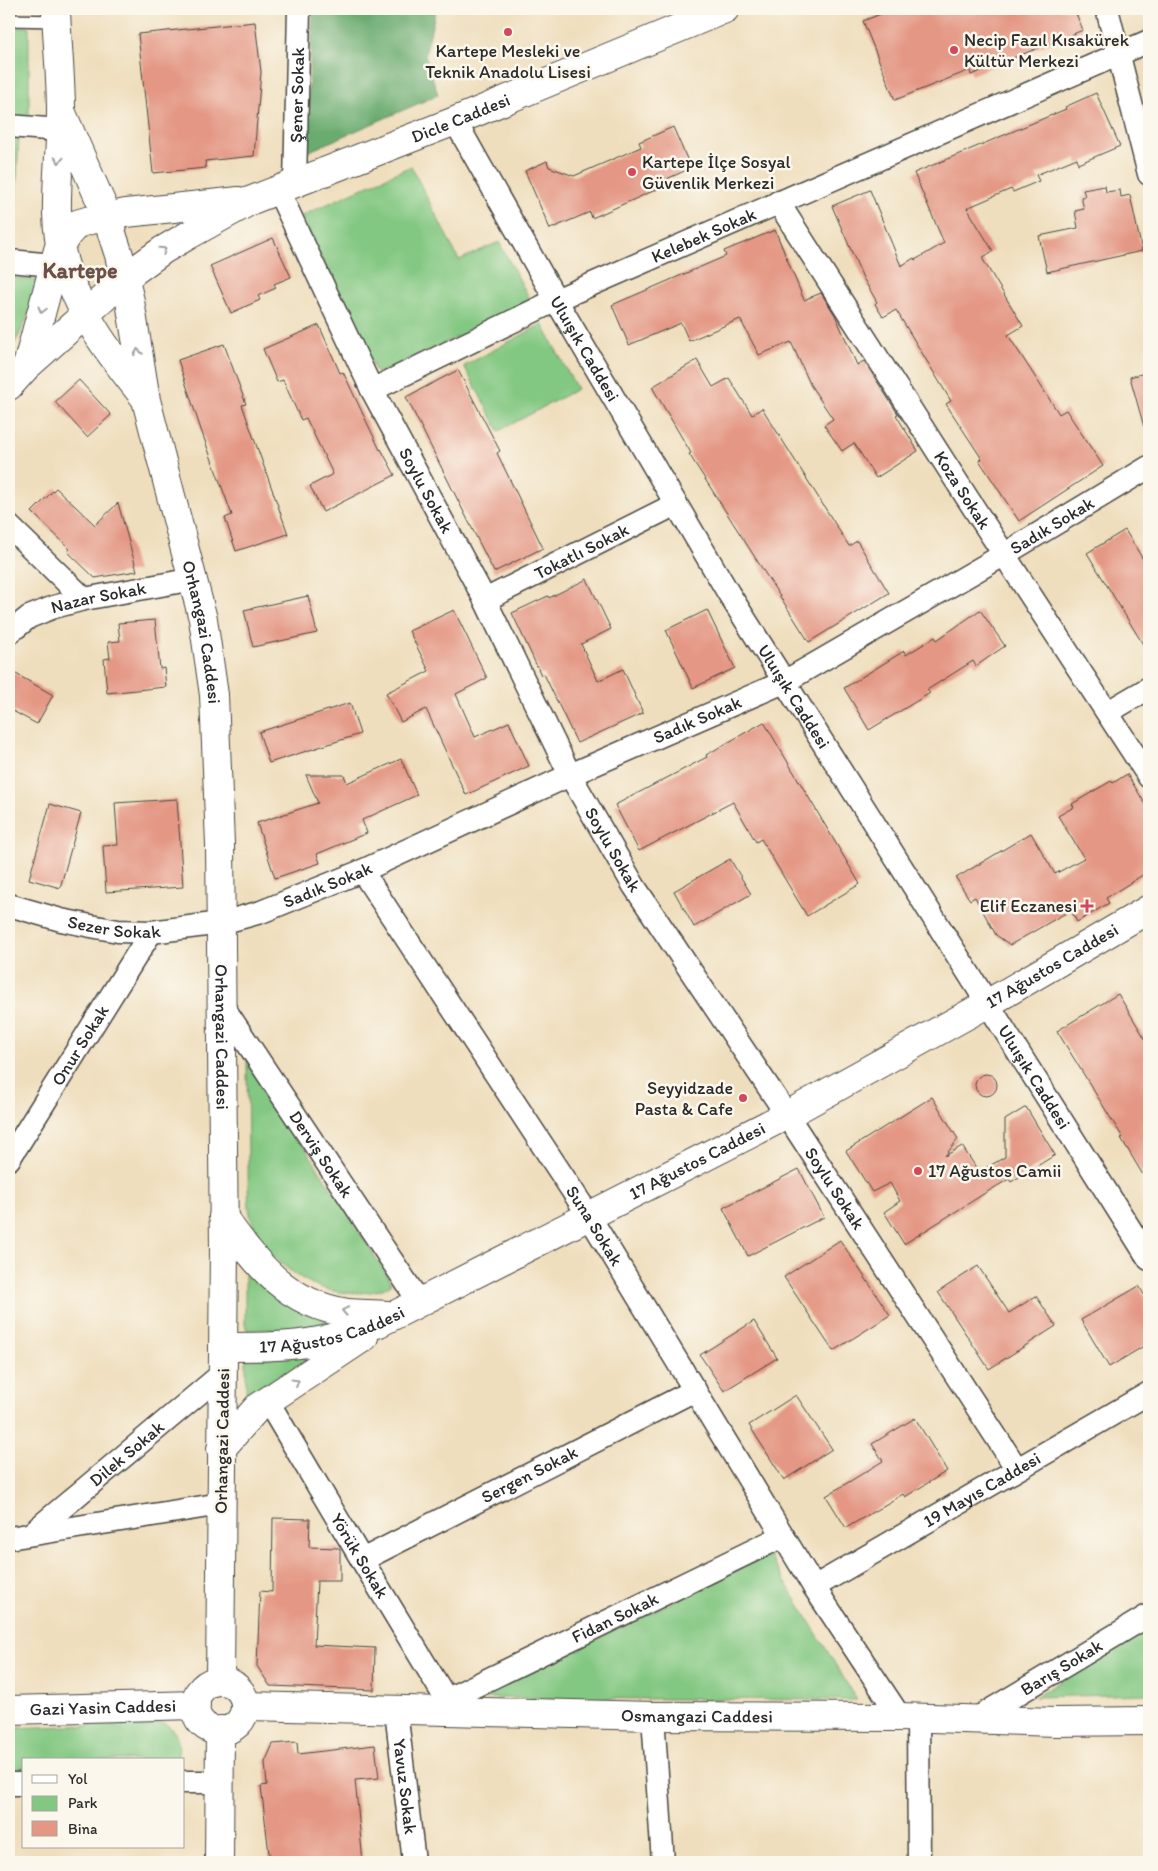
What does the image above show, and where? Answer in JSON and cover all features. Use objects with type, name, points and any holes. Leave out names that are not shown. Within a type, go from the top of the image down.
[{"type":"street","name":"Şener Sokak","points":[[286,186],[299,9]]},
{"type":"street","name":"Dicle Caddesi","points":[[252,200],[456,122],[725,9]]},
{"type":"street","points":[[1107,9],[1149,174]]},
{"type":"street","points":[[56,15],[61,121],[57,256],[66,269],[86,314],[105,347],[146,400]]},
{"type":"street","name":"Kelebek Sokak","points":[[372,390],[556,300],[1149,41]]},
{"type":"street","points":[[9,126],[61,121]]},
{"type":"street","name":"Orhangazi Caddesi","points":[[61,121],[92,179],[106,216],[125,280],[146,400],[203,619],[214,695],[217,747],[222,1005],[223,1360],[220,1681]]},
{"type":"street","name":"Uluışık Caddesi","points":[[456,122],[556,300],[729,594],[1149,1259]]},
{"type":"street","name":"Soylu Sokak","points":[[286,186],[372,390],[485,600],[570,775],[634,886],[1017,1469]]},
{"type":"street","points":[[18,376],[57,256],[67,235],[77,224],[106,216],[252,200]]},
{"type":"street","points":[[18,376],[125,280],[164,250],[252,200]]},
{"type":"street","name":"Koza Sokak","points":[[778,202],[1149,777]]},
{"type":"street","points":[[9,261],[57,256]]},
{"type":"street","name":"Sadık Sokak","points":[[221,923],[261,912],[362,871],[570,775],[784,682],[1005,554],[1149,467]]},
{"type":"street","name":"Tokatlı Sokak","points":[[485,600],[676,504]]},
{"type":"street","points":[[9,526],[84,599]]},
{"type":"street","name":"Nazar Sokak","points":[[9,633],[29,617],[54,607],[84,599],[194,579]]},
{"type":"street","points":[[1108,712],[1149,688]]},
{"type":"street","name":"Suna Sokak","points":[[362,871],[589,1216],[814,1587],[909,1718]]},
{"type":"street","name":"Sezer Sokak","points":[[9,905],[61,920],[118,931],[151,932],[221,923]]},
{"type":"street","name":"17 Ağustos Caddesi","points":[[223,1360],[272,1346],[318,1341],[360,1330],[394,1316],[786,1115],[987,1004],[1149,909]]},
{"type":"street","name":"Onur Sokak","points":[[9,1159],[151,932]]},
{"type":"street","name":"Derviş Sokak","points":[[222,1005],[420,1303]]},
{"type":"street","points":[[223,1217],[252,1257],[275,1280],[297,1296],[319,1305],[348,1313],[394,1316]]},
{"type":"street","points":[[222,1449],[251,1414],[267,1400],[394,1316]]},
{"type":"street","name":"Dilek Sokak","points":[[31,1534],[223,1360]]},
{"type":"street","name":"Sergen Sokak","points":[[362,1560],[695,1390]]},
{"type":"street","name":"19 Mayıs Caddesi","points":[[814,1587],[1149,1394]]},
{"type":"street","name":"Yörük Sokak","points":[[267,1400],[450,1706]]},
{"type":"street","name":"Dilek Sokak","points":[[9,1538],[221,1504]]},
{"type":"street","name":"Fidan Sokak","points":[[450,1706],[783,1536]]},
{"type":"street","name":"Barış Sokak","points":[[974,1720],[1149,1615]]},
{"type":"street","points":[[220,1681],[229,1682],[242,1693],[245,1706],[242,1718],[236,1724],[229,1729],[220,1730],[206,1726],[197,1713],[196,1706],[197,1698],[206,1685],[220,1681]]},
{"type":"street","name":"Gazi Yasin Caddesi","points":[[9,1710],[196,1706]]},
{"type":"street","name":"Osmangazi Caddesi","points":[[245,1706],[396,1711],[450,1706],[653,1716],[909,1718],[1063,1722],[1149,1721]]},
{"type":"street","name":"Yavuz Sokak","points":[[396,1711],[414,1862]]},
{"type":"street","points":[[653,1716],[663,1862]]},
{"type":"street","points":[[909,1718],[919,1862]]},
{"type":"street","points":[[219,1862],[220,1730]]},
{"type":"street","points":[[185,1782],[220,1782]]},
{"type":"street","points":[[9,1784],[22,1784]]},
{"type":"lane","points":[[9,20],[56,15]]},
{"type":"green space","points":[[313,9],[436,9],[425,55],[438,95],[305,153]]},
{"type":"green space","points":[[9,26],[29,27],[29,117],[9,116]]},
{"type":"green space","points":[[9,136],[19,137],[15,216],[9,214]]},
{"type":"green space","points":[[411,166],[459,260],[499,242],[532,303],[377,374],[301,216]]},
{"type":"green space","points":[[9,276],[39,281],[27,318],[9,352]]},
{"type":"green space","points":[[542,324],[577,389],[499,431],[464,366]]},
{"type":"green space","points":[[247,1058],[387,1275],[391,1284],[386,1288],[371,1292],[347,1293],[321,1287],[297,1275],[275,1258],[259,1236],[253,1225],[249,1203]]},
{"type":"green space","points":[[245,1266],[266,1289],[285,1303],[296,1308],[337,1319],[313,1328],[247,1330],[245,1325]]},
{"type":"green space","points":[[321,1355],[273,1380],[246,1399],[246,1359]]},
{"type":"green space","points":[[769,1555],[857,1700],[475,1698]]},
{"type":"green space","points":[[1149,1627],[1149,1694],[1035,1697]]},
{"type":"green space","points":[[163,1723],[175,1733],[179,1749],[177,1758],[22,1758],[22,1772],[9,1773],[9,1728]]},
{"type":"building","name":"Necip Fazıl Kısakürek Kültür Merkezi","points":[[893,9],[1074,9],[1083,30],[971,75],[970,70],[895,100],[863,21]]},
{"type":"building","points":[[255,22],[261,72],[254,156],[205,161],[206,168],[153,173],[138,34]]},
{"type":"building","points":[[1096,93],[1120,146],[1078,164],[1077,158],[1036,175],[1039,181],[1013,192],[1011,189],[967,208],[993,251],[982,258],[1023,326],[1008,335],[1059,414],[1066,410],[1103,466],[1019,521],[979,460],[982,459],[946,404],[951,401],[896,310],[883,317],[875,304],[877,302],[863,278],[832,206],[870,190],[901,266],[944,243],[914,173],[1066,109],[1065,107]]},
{"type":"building","name":"Kartepe İlçe Sosyal Güvenlik Merkezi","points":[[673,127],[691,168],[660,182],[662,187],[592,218],[590,212],[550,229],[525,171],[547,161],[549,167],[574,176],[641,147],[639,142]]},
{"type":"building","points":[[1105,186],[1106,192],[1120,190],[1121,197],[1130,195],[1142,251],[1047,272],[1039,236],[1078,228],[1075,211],[1084,209],[1081,197],[1085,196],[1083,190]]},
{"type":"building","points":[[775,230],[804,300],[821,293],[835,315],[857,365],[864,361],[898,414],[896,415],[918,451],[876,478],[854,443],[842,451],[824,425],[833,419],[811,386],[791,342],[759,355],[740,319],[689,341],[681,323],[629,345],[612,305],[726,256],[724,251]]},
{"type":"building","points":[[273,238],[291,277],[274,284],[276,288],[258,296],[260,300],[231,313],[210,266]]},
{"type":"building","points":[[319,325],[340,373],[343,372],[380,450],[395,475],[323,512],[310,486],[333,474],[306,418],[301,420],[283,380],[277,382],[263,349]]},
{"type":"building","points":[[224,344],[246,404],[242,405],[288,534],[236,551],[225,518],[232,515],[178,360]]},
{"type":"building","points":[[697,360],[713,387],[729,378],[752,415],[762,408],[849,546],[857,541],[889,593],[809,642],[689,454],[691,453],[652,387]]},
{"type":"building","points":[[458,370],[500,451],[497,453],[543,548],[494,572],[406,397]]},
{"type":"building","points":[[1149,372],[1149,426],[1144,427],[1130,377]]},
{"type":"building","points":[[79,380],[111,415],[87,437],[55,402]]},
{"type":"building","points":[[56,488],[95,525],[118,503],[137,571],[95,578],[67,551],[70,549],[32,512]]},
{"type":"building","points":[[1125,530],[1149,569],[1149,654],[1087,553]]},
{"type":"building","points":[[587,579],[611,629],[581,644],[598,681],[623,669],[643,713],[577,743],[544,674],[541,675],[512,613],[548,596],[549,598]]},
{"type":"building","points":[[308,596],[317,633],[253,647],[244,610]]},
{"type":"building","points":[[454,610],[487,678],[456,694],[475,737],[509,722],[529,766],[466,795],[426,709],[401,722],[386,693],[429,671],[409,631]]},
{"type":"building","points":[[707,610],[735,668],[693,688],[666,630]]},
{"type":"building","points":[[980,610],[1005,646],[976,666],[973,661],[927,690],[930,693],[869,730],[844,688],[904,651],[906,655],[935,637],[937,640]]},
{"type":"building","points":[[155,620],[160,669],[164,668],[166,687],[107,693],[104,659],[110,658],[108,642],[120,641],[118,623]]},
{"type":"building","points":[[9,670],[53,695],[37,724],[9,709]]},
{"type":"building","points":[[350,703],[360,734],[269,763],[259,732]]},
{"type":"building","points":[[764,722],[860,884],[807,916],[761,839],[756,842],[733,802],[639,851],[615,805],[707,757],[706,755]]},
{"type":"building","points":[[401,759],[417,795],[362,820],[367,833],[317,854],[320,863],[275,878],[257,823],[318,803],[306,775],[344,775],[347,783]]},
{"type":"building","points":[[1127,774],[1149,810],[1149,871],[1106,898],[1109,903],[1077,922],[1071,910],[1010,945],[996,935],[975,897],[970,900],[956,878],[1031,833],[1055,874],[1084,858],[1058,816],[1074,807],[1072,804],[1111,781],[1113,783]]},
{"type":"building","points":[[177,799],[183,887],[106,892],[103,846],[118,845],[115,803]]},
{"type":"building","points":[[50,804],[81,813],[60,888],[29,879]]},
{"type":"building","points":[[730,859],[751,894],[694,927],[674,891]]},
{"type":"building","points":[[1118,994],[1149,1045],[1149,1185],[1121,1138],[1123,1138],[1057,1031]]},
{"type":"building","points":[[986,1074],[994,1077],[997,1085],[994,1093],[986,1096],[978,1093],[975,1085],[978,1077]]},
{"type":"building","name":"17 Ağustos Camii","points":[[932,1097],[958,1139],[945,1156],[962,1146],[979,1172],[1005,1157],[1005,1120],[1026,1107],[1055,1155],[1011,1182],[1009,1179],[904,1244],[884,1212],[900,1201],[890,1183],[872,1192],[846,1151]]},
{"type":"building","points":[[799,1169],[824,1217],[748,1256],[723,1208]]},
{"type":"building","points":[[840,1240],[890,1315],[833,1351],[784,1277]]},
{"type":"building","points":[[978,1266],[1009,1313],[1036,1296],[1056,1326],[989,1369],[938,1292]]},
{"type":"building","points":[[1139,1286],[1149,1303],[1149,1343],[1109,1367],[1081,1320]]},
{"type":"building","points":[[754,1321],[777,1358],[724,1391],[700,1355]]},
{"type":"building","points":[[796,1395],[832,1449],[784,1480],[749,1425]]},
{"type":"building","points":[[915,1418],[947,1471],[905,1497],[903,1494],[846,1528],[826,1496],[883,1461],[872,1444]]},
{"type":"building","points":[[273,1518],[310,1519],[309,1547],[340,1549],[340,1581],[317,1581],[314,1645],[375,1648],[374,1690],[270,1686],[257,1666],[260,1591],[272,1592]]},
{"type":"building","points":[[297,1742],[298,1754],[375,1745],[379,1778],[355,1780],[363,1862],[270,1862],[261,1786],[267,1785],[265,1762],[273,1744]]},
{"type":"place","name":"Kartepe Mesleki ve Teknik Anadolu Lisesi","points":[[508,32]]},
{"type":"place","name":"Necip Fazıl Kısakürek Kültür Merkezi","points":[[954,50]]},
{"type":"place","name":"Kartepe İlçe Sosyal Güvenlik Merkezi","points":[[632,172]]},
{"type":"place","name":"Elif Eczanesi","points":[[1087,906]]},
{"type":"place","name":"Seyyidzade Pasta & Cafe","points":[[743,1098]]},
{"type":"place","name":"17 Ağustos Camii","points":[[918,1171]]},
{"type":"district","name":"Kartepe","points":[[80,270]]}]
